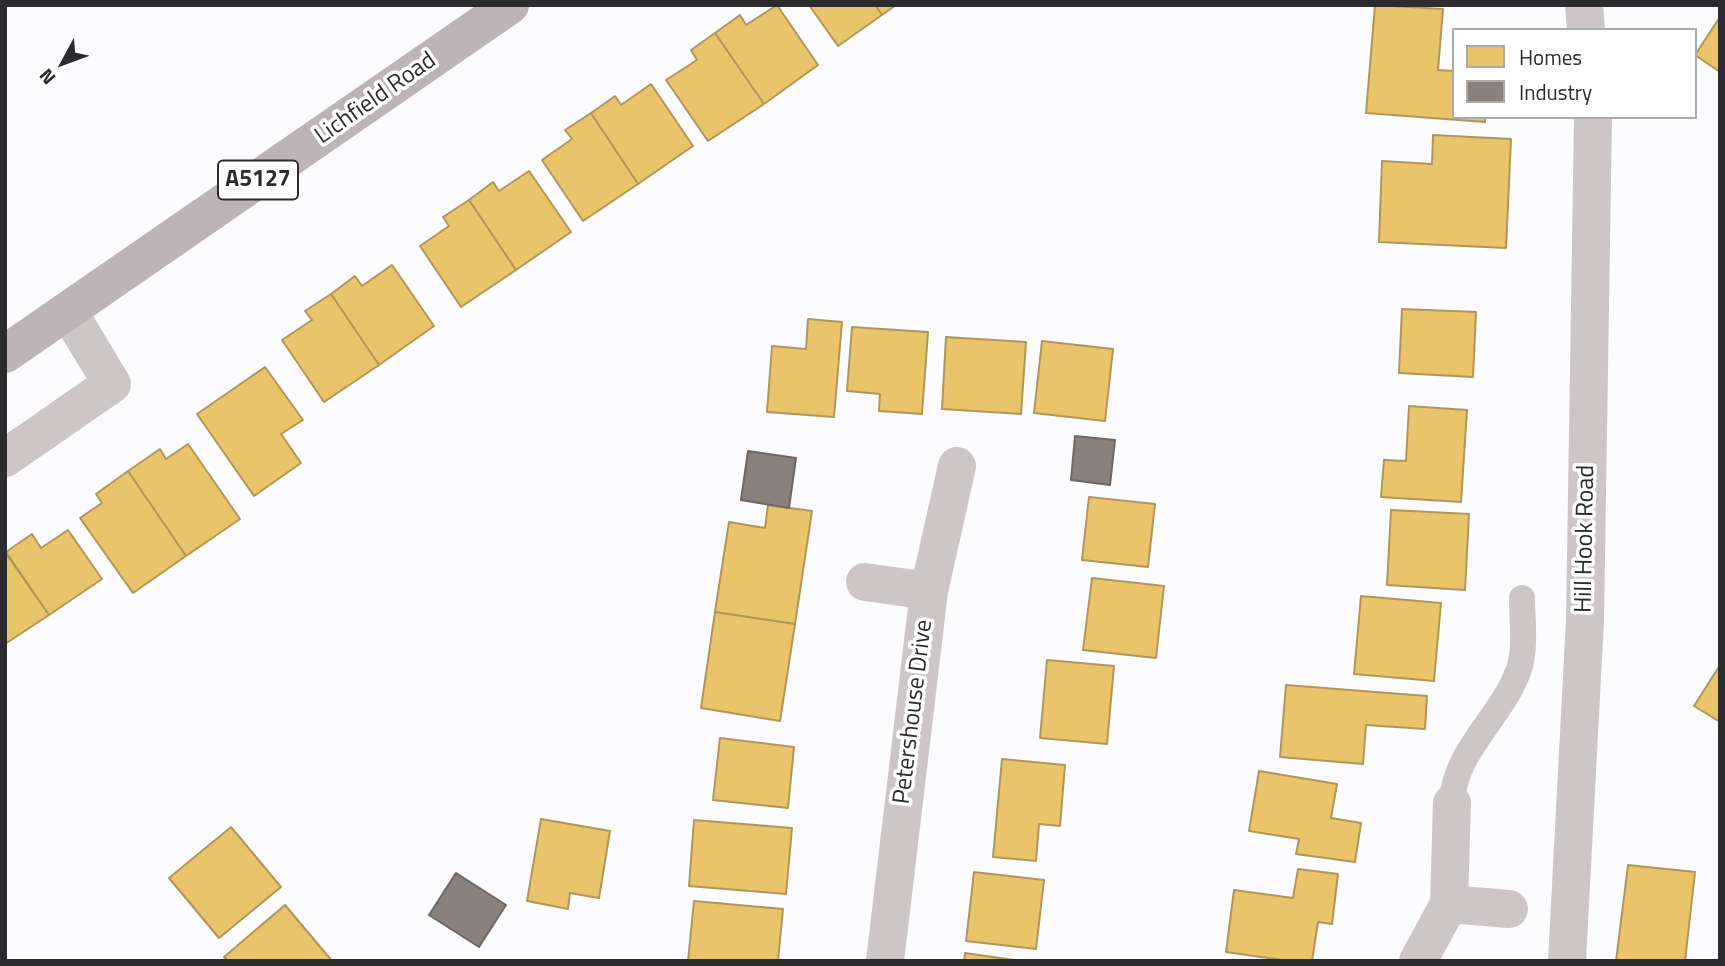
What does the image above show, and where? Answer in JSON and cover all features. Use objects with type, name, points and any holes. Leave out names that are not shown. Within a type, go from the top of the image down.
[{"type":"main road","name":"Lichfield Road","points":[[5,354],[510,5]]},
{"type":"street","points":[[1584,5],[1586,28]]},
{"type":"street","name":"Hill Hook Road","points":[[1567,961],[1585,620],[1592,119]]},
{"type":"street","points":[[5,458],[112,384],[68,311]]},
{"type":"street","name":"Petershouse Drive","points":[[885,961],[929,591],[957,466]]},
{"type":"street","points":[[865,582],[929,591]]},
{"type":"street","points":[[1418,961],[1449,904],[1451,803]]},
{"type":"street","points":[[1449,904],[1509,909]]},
{"type":"lane","points":[[1451,803],[1452,783],[1462,760],[1496,716],[1520,666],[1522,598]]},
{"type":"building: Homes","points":[[777,5],[818,65],[764,104],[715,33],[740,15],[746,25]]},
{"type":"building: Homes","points":[[809,5],[875,5],[882,15],[838,46]]},
{"type":"building: Homes","points":[[875,5],[896,5],[882,15]]},
{"type":"building: Homes","points":[[1375,5],[1443,9],[1438,70],[1452,71],[1452,119],[1485,119],[1485,122],[1366,113]]},
{"type":"building: Homes","points":[[1720,17],[1720,72],[1697,56],[1697,52]]},
{"type":"building: Homes","points":[[715,33],[764,104],[708,141],[666,80],[697,60],[691,50]]},
{"type":"building: Homes","points":[[651,84],[693,146],[638,184],[591,113],[615,96],[621,105]]},
{"type":"building: Homes","points":[[591,113],[638,184],[583,221],[542,160],[572,139],[565,130]]},
{"type":"building: Homes","points":[[1433,135],[1511,139],[1506,248],[1379,242],[1382,161],[1432,164]]},
{"type":"building: Homes","points":[[529,171],[571,232],[516,270],[469,200],[493,182],[499,191]]},
{"type":"building: Homes","points":[[469,200],[516,270],[461,307],[420,246],[449,226],[443,217]]},
{"type":"building: Homes","points":[[392,265],[434,326],[379,365],[331,294],[355,276],[362,286]]},
{"type":"building: Homes","points":[[331,294],[379,365],[324,402],[282,340],[312,320],[305,311]]},
{"type":"building: Homes","points":[[1402,309],[1476,312],[1473,377],[1399,373]]},
{"type":"building: Homes","points":[[808,319],[842,322],[834,417],[767,412],[772,346],[806,349]]},
{"type":"building: Homes","points":[[852,327],[928,332],[922,414],[879,411],[880,394],[847,391]]},
{"type":"building: Homes","points":[[946,337],[1026,342],[1021,414],[942,409]]},
{"type":"building: Homes","points":[[1042,341],[1113,349],[1105,421],[1034,413]]},
{"type":"building: Homes","points":[[265,367],[303,420],[281,434],[301,463],[254,496],[197,414]]},
{"type":"building: Homes","points":[[1409,406],[1467,410],[1461,502],[1381,497],[1384,460],[1406,461]]},
{"type":"building: Homes","points":[[188,444],[240,519],[186,556],[128,471],[160,449],[166,459]]},
{"type":"building: Homes","points":[[128,471],[186,556],[133,593],[80,518],[102,503],[96,494]]},
{"type":"building: Homes","points":[[1089,497],[1155,504],[1148,567],[1082,560]]},
{"type":"building: Homes","points":[[768,505],[812,511],[795,624],[715,612],[729,522],[765,528]]},
{"type":"building: Homes","points":[[1391,510],[1469,514],[1465,590],[1387,585]]},
{"type":"building: Homes","points":[[68,530],[102,579],[49,615],[6,552],[32,534],[41,548]]},
{"type":"building: Homes","points":[[5,552],[49,615],[5,644]]},
{"type":"building: Homes","points":[[1092,578],[1164,586],[1156,658],[1083,650]]},
{"type":"building: Homes","points":[[1361,596],[1441,603],[1434,681],[1354,674]]},
{"type":"building: Homes","points":[[715,612],[795,624],[780,721],[701,708]]},
{"type":"building: Homes","points":[[1047,660],[1114,666],[1107,744],[1040,738]]},
{"type":"building: Homes","points":[[1720,665],[1720,722],[1694,706]]},
{"type":"building: Homes","points":[[1286,685],[1427,696],[1425,729],[1366,725],[1363,764],[1280,757]]},
{"type":"building: Homes","points":[[720,738],[794,747],[788,808],[713,800]]},
{"type":"building: Homes","points":[[1002,759],[1065,765],[1060,826],[1039,824],[1036,861],[993,857]]},
{"type":"building: Homes","points":[[1259,771],[1337,784],[1331,818],[1361,823],[1355,862],[1296,854],[1299,839],[1249,831]]},
{"type":"building: Homes","points":[[541,819],[610,831],[599,898],[570,893],[568,909],[527,901]]},
{"type":"building: Homes","points":[[694,820],[792,828],[786,894],[689,886]]},
{"type":"building: Homes","points":[[231,827],[281,887],[219,938],[169,878]]},
{"type":"building: Homes","points":[[1628,865],[1695,872],[1685,961],[1616,961]]},
{"type":"building: Homes","points":[[1298,869],[1338,874],[1332,924],[1318,922],[1312,961],[1289,961],[1226,952],[1234,890],[1293,898]]},
{"type":"building: Homes","points":[[974,872],[1044,880],[1036,949],[966,941]]},
{"type":"building: Homes","points":[[694,901],[783,909],[778,961],[688,961]]},
{"type":"building: Homes","points":[[285,905],[332,961],[228,961],[224,957]]},
{"type":"building: Homes","points":[[965,953],[1021,961],[964,961]]},
{"type":"building: Industry","points":[[1075,436],[1115,440],[1110,485],[1071,480]]},
{"type":"building: Industry","points":[[748,451],[796,458],[789,508],[741,500]]},
{"type":"building: Industry","points":[[456,873],[506,905],[479,947],[429,915]]}]
